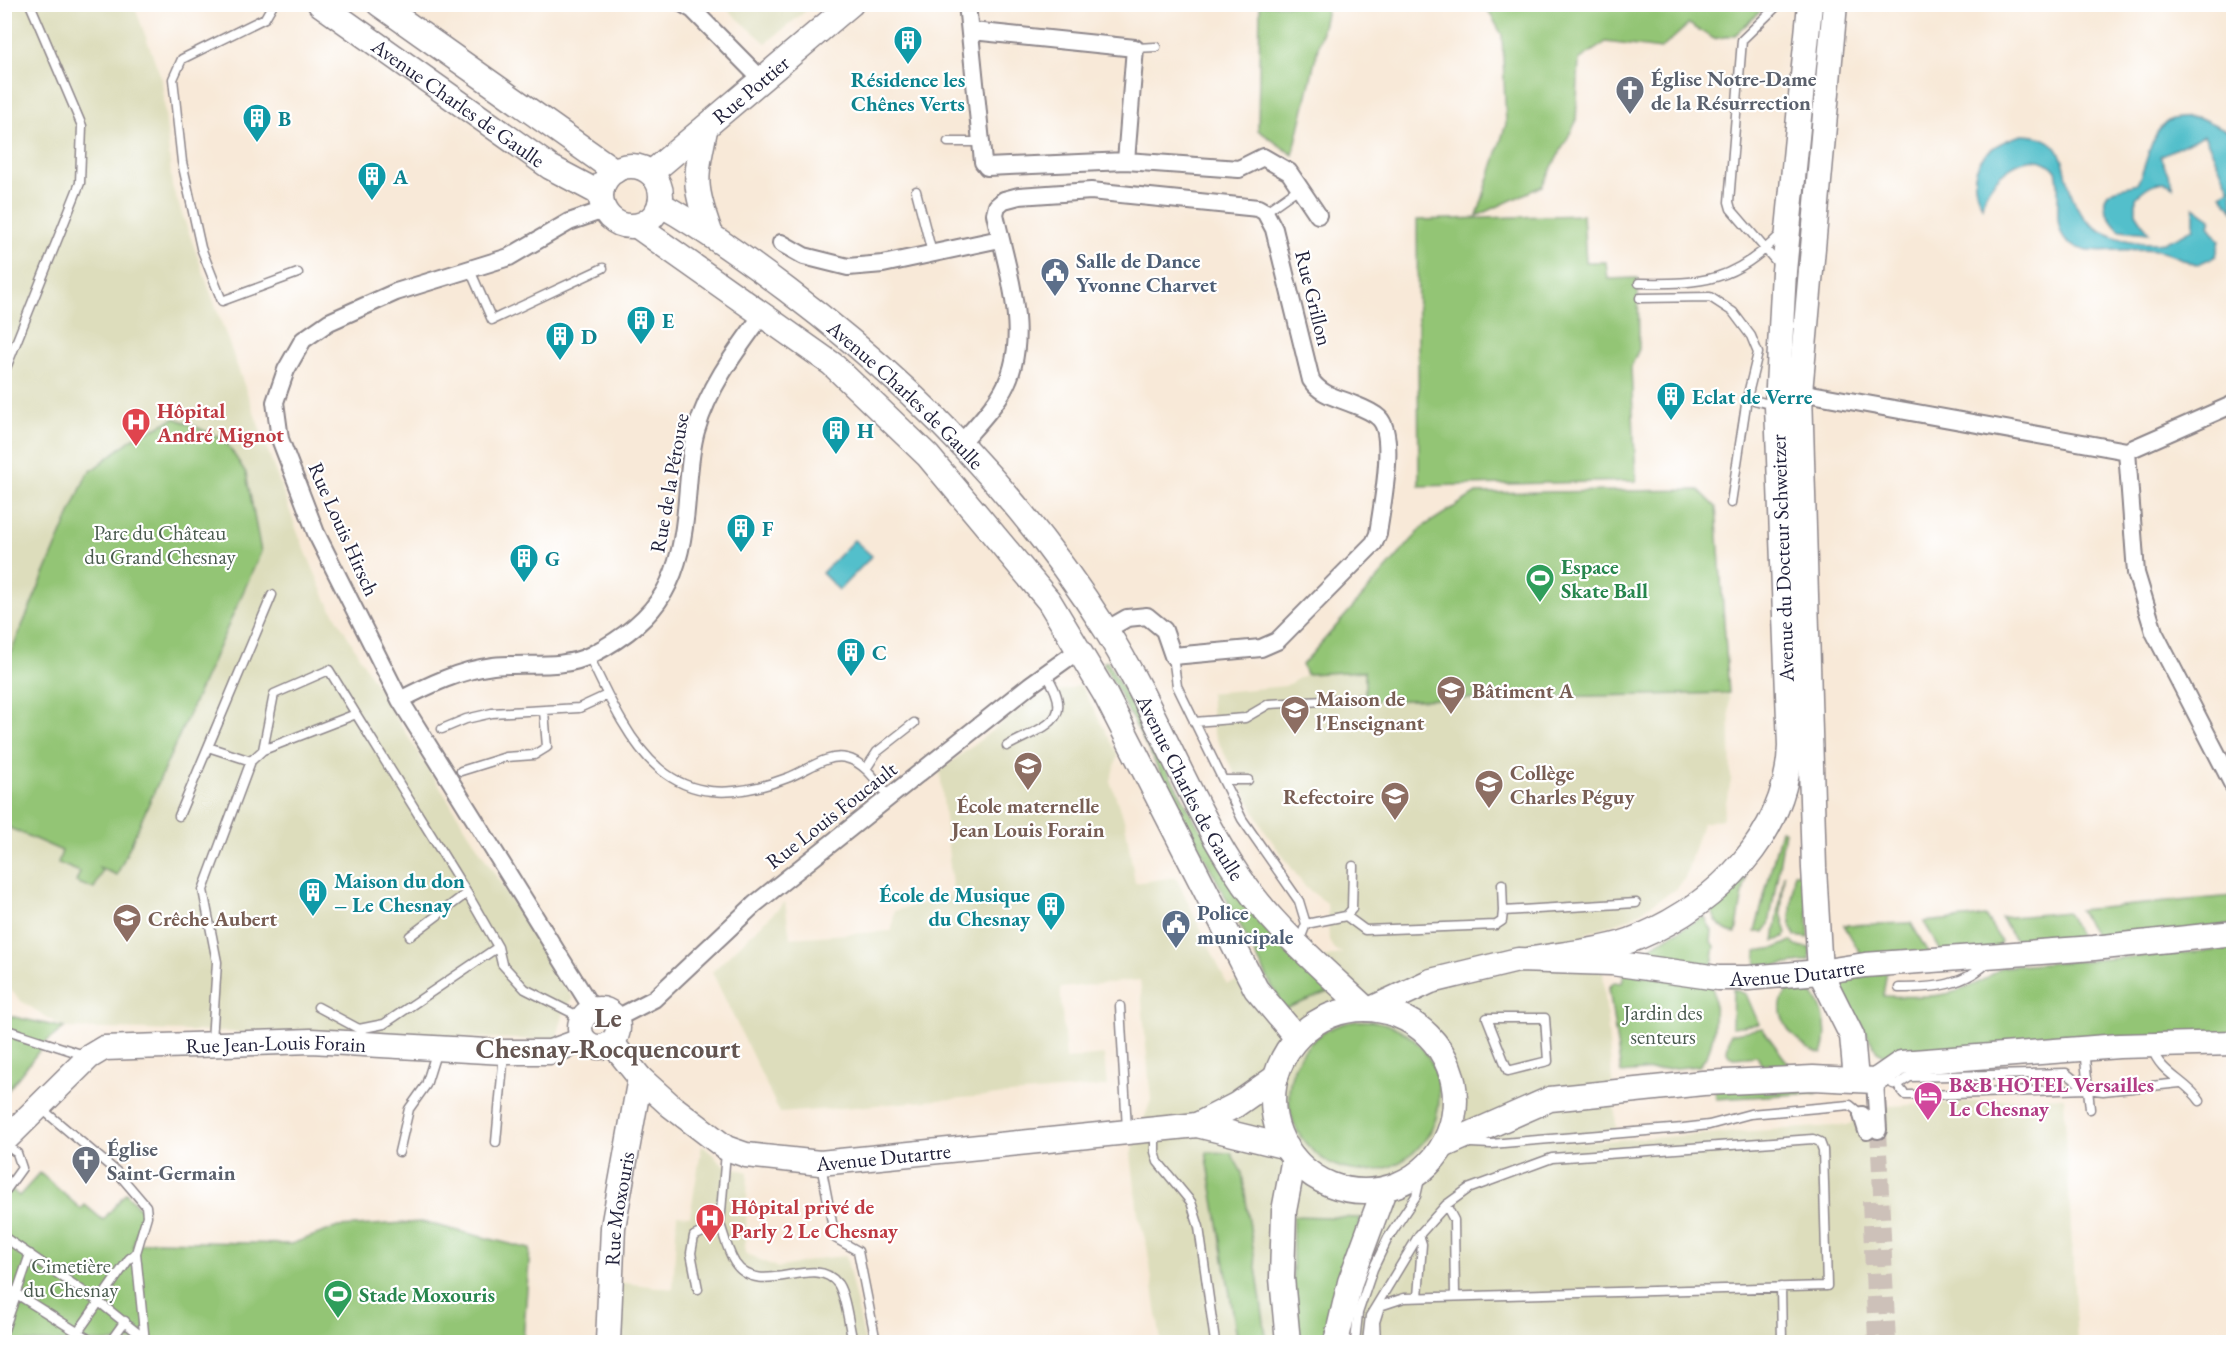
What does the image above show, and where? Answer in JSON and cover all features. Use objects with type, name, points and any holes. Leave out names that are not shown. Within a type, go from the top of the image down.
[{"type":"main road","name":"Avenue Charles de Gaulle","points":[[320,4],[603,202],[618,223],[638,226],[832,364],[928,456],[1049,601],[1139,758],[1256,989],[1298,1038]]},
{"type":"main road","name":"Avenue Charles de Gaulle","points":[[379,4],[615,171]]},
{"type":"main road","name":"Rue Pottier","points":[[651,173],[705,130],[851,4]]},
{"type":"main road","name":"Avenue du Docteur Schweitzer","points":[[1532,959],[1619,944],[1666,923],[1699,902],[1740,867],[1773,821],[1790,764],[1777,406],[1768,348],[1784,271],[1810,4]]},
{"type":"main road","name":"Avenue du Docteur Schweitzer","points":[[1835,4],[1800,393],[1814,868],[1820,972],[1876,1082]]},
{"type":"main road","points":[[705,130],[695,180],[698,196],[711,232]]},
{"type":"main road","points":[[603,202],[608,177],[615,171],[633,166],[651,173],[660,187],[660,204],[652,218],[638,226]]},
{"type":"main road","name":"Avenue Charles de Gaulle","points":[[660,204],[711,232],[852,340],[922,402],[961,443],[1045,542],[1106,630],[1130,670],[1201,814],[1233,869],[1302,934],[1369,1009]]},
{"type":"main road","points":[[1079,650],[1106,630]]},
{"type":"main road","name":"Avenue Dutartre","points":[[1369,1009],[1431,981],[1472,969],[1532,959],[1612,963],[1730,979],[2234,933]]},
{"type":"main road","points":[[1449,1144],[1455,1096],[1450,1070],[1438,1047],[1419,1028],[1396,1015],[1369,1009],[1341,1012],[1325,1019],[1298,1038],[1281,1063],[1273,1095],[1274,1113],[1290,1153],[1308,1172],[1335,1186],[1364,1191],[1384,1190],[1404,1182],[1422,1170],[1449,1144],[1550,1099],[1703,1083],[1813,1078],[1876,1082],[1901,1063],[2084,1049],[2234,1043]]},
{"type":"main road","name":"Avenue Dutartre","points":[[593,1021],[596,1048],[612,1043],[640,1078],[726,1148],[746,1155],[820,1163],[1197,1125],[1236,1105],[1276,1077]]},
{"type":"main road","name":"Rue Jean-Louis Forain","points":[[4,1142],[88,1057],[104,1048],[311,1041],[504,1052],[550,1052],[593,1021]]},
{"type":"main road","name":"Rue Moxouris","points":[[608,1342],[613,1227],[640,1078]]},
{"type":"main road","name":"Avenue Dutartre","points":[[1197,1125],[1290,1153]]},
{"type":"main road","points":[[1288,1342],[1282,1267],[1284,1211],[1290,1153]]},
{"type":"main road","points":[[1336,1342],[1350,1282],[1384,1190]]},
{"type":"street","points":[[683,4],[693,10],[762,80]]},
{"type":"street","points":[[968,5],[983,162],[991,168],[1126,160],[1239,169],[1263,157],[1289,172],[1318,215]]},
{"type":"street","points":[[972,30],[1135,48],[1126,160]]},
{"type":"street","points":[[961,443],[1000,396],[1017,349],[1015,314],[995,214],[997,206],[1004,200],[1019,196],[1110,192],[1258,208],[1265,212]]},
{"type":"street","name":"Rue Louis Hirsch","points":[[593,1021],[400,700],[316,533],[280,439],[275,402],[286,370],[303,340],[329,322],[396,292],[509,257],[603,202]]},
{"type":"street","name":"Rue Grillon","points":[[1173,656],[1261,648],[1277,641],[1374,543],[1378,534],[1387,453],[1386,428],[1380,418],[1363,408],[1321,392],[1311,380],[1274,229],[1265,212]]},
{"type":"street","points":[[781,243],[804,256],[848,267],[883,264],[1000,239]]},
{"type":"street","name":"Rue de la Pérouse","points":[[400,700],[460,673],[494,666],[554,664],[589,656],[630,631],[649,613],[669,587],[680,558],[696,433],[705,405],[727,364],[763,314]]},
{"type":"street","points":[[1800,393],[2127,451],[2234,404]]},
{"type":"street","points":[[2127,451],[2136,573],[2154,632],[2234,787]]},
{"type":"street","points":[[1106,630],[1126,618],[1147,616],[1164,630],[1173,656]]},
{"type":"street","name":"Rue Louis Foucault","points":[[593,1021],[654,999],[755,903],[1079,650]]},
{"type":"street","points":[[1869,1125],[1876,1082]]},
{"type":"lane","points":[[4,373],[80,183],[82,126],[30,4]]},
{"type":"lane","points":[[273,4],[265,18],[182,59],[172,79],[182,162],[201,248],[222,301],[298,273]]},
{"type":"lane","points":[[1779,4],[1742,40],[1729,202],[1731,209],[1784,271]]},
{"type":"lane","points":[[1135,48],[1156,47]]},
{"type":"lane","points":[[948,142],[981,142]]},
{"type":"lane","points":[[1265,212],[1299,188]]},
{"type":"lane","points":[[916,191],[932,253]]},
{"type":"lane","points":[[1639,283],[1717,279],[1738,270],[1766,250],[1789,227]]},
{"type":"lane","points":[[470,270],[492,320],[603,268]]},
{"type":"lane","points":[[1640,298],[1710,297],[1733,312],[1751,336],[1768,348],[1747,398],[1731,503]]},
{"type":"lane","points":[[1747,398],[1777,406]]},
{"type":"lane","points":[[179,816],[272,595]]},
{"type":"lane","points":[[589,656],[617,716],[659,772],[686,787],[708,792],[744,791],[807,771],[834,757],[848,758],[866,769],[889,797]]},
{"type":"lane","points":[[1173,656],[1177,686],[1223,780],[1256,842],[1299,901],[1302,934],[1346,916],[1352,909],[1353,866]]},
{"type":"lane","points":[[263,750],[274,694],[329,670],[467,892],[498,947],[502,964],[525,989],[593,1021]]},
{"type":"lane","points":[[1007,746],[1055,720],[1060,710],[1058,691],[1046,674]]},
{"type":"lane","points":[[442,729],[466,719],[492,713],[579,708],[607,695]]},
{"type":"lane","points":[[1194,722],[1245,718],[1269,704],[1360,699]]},
{"type":"lane","points":[[460,771],[506,757],[534,755],[546,747],[544,711]]},
{"type":"lane","points":[[212,1046],[217,962],[203,890],[251,761],[263,750],[356,714]]},
{"type":"lane","points":[[866,769],[877,752],[914,723]]},
{"type":"lane","points":[[207,747],[251,761]]},
{"type":"lane","points":[[1223,780],[1248,780]]},
{"type":"lane","points":[[1346,916],[1365,930],[1496,926],[1502,921],[1502,884]]},
{"type":"lane","points":[[410,936],[467,892]]},
{"type":"lane","points":[[1503,911],[1636,903]]},
{"type":"lane","points":[[318,1006],[359,1029],[384,1024],[498,947]]},
{"type":"lane","points":[[1899,988],[1953,984],[1978,973],[1995,955]]},
{"type":"lane","points":[[1120,1006],[1127,1133]]},
{"type":"lane","points":[[1487,1018],[1545,1018],[1548,1061],[1508,1071],[1487,1018]]},
{"type":"lane","points":[[4,1029],[88,1057]]},
{"type":"lane","points":[[2152,1046],[2161,1068],[2200,1101]]},
{"type":"lane","points":[[399,1152],[409,1109],[426,1085],[438,1048]]},
{"type":"lane","points":[[2084,1049],[2086,1089],[2090,1109]]},
{"type":"lane","points":[[496,1142],[504,1052]]},
{"type":"lane","points":[[1876,1082],[1911,1077],[2066,1073],[2086,1089]]},
{"type":"lane","points":[[1876,1082],[1905,1095],[2086,1089],[2103,1091],[2180,1083]]},
{"type":"lane","points":[[38,1106],[117,1172],[146,1206],[147,1216],[136,1253],[145,1340]]},
{"type":"lane","points":[[1449,1144],[1491,1144],[1683,1128],[1708,1125],[1749,1114],[1850,1106],[1869,1125]]},
{"type":"lane","points":[[1155,1130],[1155,1152],[1158,1162],[1191,1202],[1199,1227],[1215,1342]]},
{"type":"lane","points":[[1367,1342],[1370,1316],[1419,1235],[1446,1205],[1468,1189],[1551,1158],[1813,1139],[1820,1142],[1823,1150],[1827,1286],[1455,1296],[1391,1300],[1380,1306],[1375,1322],[1376,1342]]},
{"type":"lane","points":[[4,1142],[17,1153],[22,1168],[4,1193]]},
{"type":"lane","points":[[726,1148],[720,1224],[736,1264],[746,1273],[774,1279],[815,1271],[831,1276],[840,1286],[853,1342]]},
{"type":"lane","points":[[820,1163],[835,1238],[858,1251],[876,1342]]},
{"type":"lane","points":[[1355,1342],[1358,1313],[1373,1269],[1388,1238],[1416,1196],[1422,1170]]},
{"type":"lane","points":[[1446,1205],[1454,1220],[1455,1296]]},
{"type":"lane","points":[[698,1289],[691,1253],[694,1236],[720,1224]]},
{"type":"lane","points":[[1418,1298],[1422,1244],[1419,1235]]},
{"type":"lane","points":[[4,1237],[99,1302],[125,1321],[145,1340]]},
{"type":"lane","points":[[71,1342],[129,1259],[136,1253]]},
{"type":"lane","points":[[4,1330],[30,1254]]},
{"type":"lane","points":[[4,1286],[93,1342]]},
{"type":"lane","points":[[1781,1287],[1782,1342]]},
{"type":"lane","points":[[110,1342],[125,1321]]},
{"type":"shaded area","name":"Hôpital André Mignot","points":[[5,5],[134,5],[162,80],[172,186],[297,531],[327,601],[382,695],[573,998],[565,1009],[556,1040],[64,1028],[21,1001],[5,984]]},
{"type":"shaded area","points":[[722,5],[813,5],[766,43]]},
{"type":"shaded area","points":[[1365,671],[1366,701],[1729,693],[1731,781],[1722,819],[1702,823],[1685,878],[1677,888],[1629,919],[1584,934],[1600,938],[1617,1137],[1553,1144],[1849,1125],[1870,1107],[2064,1097],[2077,1342],[1161,1342],[1147,1246],[1138,1214],[1131,1154],[1151,1100],[1140,980],[1060,988],[1066,1059],[1104,1055],[1107,1086],[780,1113],[712,972],[785,902],[790,938],[892,931],[894,911],[953,895],[940,771],[1034,698],[1081,685],[1118,755],[1110,781],[1125,822],[1135,883],[1176,877],[1227,984],[1343,953],[1335,951],[1329,941],[1327,903],[1306,888],[1264,830],[1213,732],[1210,693],[1285,686],[1306,674]]},
{"type":"shaded area","name":"Hôpital privé de Parly 2 Le Chesnay","points":[[702,1145],[723,1164],[748,1172],[745,1253],[778,1268],[823,1258],[846,1256],[865,1342],[615,1342],[617,1282],[673,1289],[677,1215],[690,1216]]},
{"type":"green space","points":[[1260,5],[1328,5],[1293,155],[1258,130]]},
{"type":"green space","points":[[1485,5],[1767,5],[1735,35],[1714,39],[1689,24],[1661,49],[1606,42],[1579,60],[1576,122],[1542,186],[1477,216],[1506,124],[1502,35]]},
{"type":"green space","points":[[1583,215],[1586,262],[1606,262],[1608,279],[1638,278],[1639,349],[1631,367],[1636,481],[1419,486],[1417,220]]},
{"type":"green space","name":"Parc du Château du Grand Chesnay","points":[[175,418],[224,439],[246,473],[261,552],[117,875],[98,867],[102,871],[94,889],[76,882],[80,872],[58,863],[62,851],[5,826],[5,666],[87,474],[132,439]]},
{"type":"green space","name":"Espace Skate Ball","points":[[1699,490],[1716,507],[1729,693],[1365,701],[1365,671],[1306,674],[1302,665],[1424,526],[1476,493]]},
{"type":"green space","points":[[1107,661],[1197,824],[1332,991],[1284,1009],[1103,663]]},
{"type":"green space","points":[[1781,830],[1785,831],[1769,925],[1764,932],[1755,932]]},
{"type":"green space","points":[[1794,873],[1806,873],[1809,938],[1795,936],[1790,923]]},
{"type":"green space","points":[[1784,874],[1781,913],[1787,933],[1784,938],[1774,941]]},
{"type":"green space","points":[[1746,876],[1736,933],[1727,931],[1720,926],[1711,911]]},
{"type":"green space","points":[[2233,896],[2233,925],[2097,939],[2079,910]]},
{"type":"green space","points":[[2067,912],[2081,939],[2018,945],[2001,918]]},
{"type":"green space","points":[[1704,916],[1712,931],[1711,942],[1715,946],[1712,965],[1643,951]]},
{"type":"green space","points":[[1985,916],[2001,941],[1997,951],[1942,953],[1924,922]]},
{"type":"green space","points":[[1911,923],[1929,954],[1863,958],[1844,925]]},
{"type":"green space","points":[[1791,941],[1796,946],[1810,948],[1810,961],[1757,968],[1756,951],[1776,948]]},
{"type":"green space","points":[[2233,949],[2233,1032],[1888,1058],[1877,1052],[1836,980],[1887,970],[1883,996],[1932,996],[1959,991],[2002,967]]},
{"type":"green space","name":"Jardin des senteurs","points":[[1624,973],[1713,985],[1714,1027],[1709,1049],[1699,1066],[1621,1073],[1609,988],[1614,982],[1622,983]]},
{"type":"green space","points":[[1795,986],[1813,995],[1823,1013],[1826,1035],[1822,1054],[1802,1044],[1786,1025],[1781,1014],[1781,1004],[1785,994]]},
{"type":"green space","points":[[1733,989],[1746,994],[1759,1024],[1732,1027]]},
{"type":"green space","points":[[5,1015],[64,1028],[46,1042],[5,1094]]},
{"type":"green space","points":[[1364,1021],[1393,1027],[1417,1043],[1433,1067],[1439,1096],[1433,1125],[1417,1149],[1393,1165],[1364,1171],[1335,1165],[1311,1149],[1295,1125],[1289,1096],[1295,1067],[1311,1043],[1335,1027]]},
{"type":"green space","points":[[1762,1028],[1790,1066],[1764,1070],[1757,1056],[1734,1058],[1729,1056],[1727,1051],[1730,1034]]},
{"type":"green space","points":[[1715,1090],[1815,1090],[1817,1093],[1716,1099]]},
{"type":"green space","points":[[1206,1152],[1231,1153],[1242,1173],[1267,1342],[1238,1342]]},
{"type":"green space","name":"Cimetière du Chesnay","points":[[40,1173],[81,1209],[85,1205],[103,1220],[126,1193],[142,1211],[133,1246],[155,1241],[291,1244],[338,1227],[423,1222],[530,1249],[523,1342],[5,1342],[4,1183],[19,1196]]},
{"type":"green space","points":[[1293,1216],[1361,1218],[1326,1342],[1298,1342],[1293,1279]]},
{"type":"water","points":[[2198,117],[2233,133],[2233,211],[2221,194],[2230,189],[2204,135],[2160,156],[2174,187],[2163,183],[2154,184],[2136,197],[2136,213],[2149,233],[2120,230],[2112,222],[2106,210],[2105,198],[2117,189],[2137,184],[2153,140],[2163,125],[2173,119]]},
{"type":"water","points":[[2022,135],[2039,137],[2051,142],[2063,161],[2073,199],[2087,221],[2096,228],[2106,234],[2130,241],[2164,242],[2194,228],[2194,207],[2211,219],[2209,226],[2220,241],[2216,256],[2196,265],[2157,250],[2090,250],[2068,243],[2059,227],[2056,171],[2046,162],[2035,159],[2023,161],[2001,174],[1992,184],[1982,206],[1976,192],[1975,180],[1976,169],[1981,160],[1998,145]]},
{"type":"water","points":[[854,540],[872,556],[839,590],[822,573]]},
{"type":"tunnel","points":[[1878,1130],[1888,1342]]},
{"type":"tunnel","points":[[1870,1201],[1876,1342]]},
{"type":"place","name":"Résidence les Chênes Verts","points":[[908,66]]},
{"type":"place","name":"Église Notre-Dame de la Résurrection","points":[[1630,116]]},
{"type":"place","name":"B","points":[[257,144]]},
{"type":"place","name":"A","points":[[372,202]]},
{"type":"place","name":"Salle de Dance Yvonne Charvet","points":[[1055,298]]},
{"type":"place","name":"E","points":[[641,346]]},
{"type":"place","name":"D","points":[[560,362]]},
{"type":"place","name":"Eclat de Verre","points":[[1671,422]]},
{"type":"place","name":"Hôpital André Mignot","points":[[136,448]]},
{"type":"place","name":"H","points":[[836,456]]},
{"type":"place","name":"F","points":[[741,554]]},
{"type":"place","name":"G","points":[[524,584]]},
{"type":"place","name":"Espace Skate Ball","points":[[1540,604]]},
{"type":"place","name":"C","points":[[851,678]]},
{"type":"place","name":"Bâtiment A","points":[[1451,716]]},
{"type":"place","name":"Maison de l'Enseignant","points":[[1295,736]]},
{"type":"place","name":"École maternelle Jean Louis Forain","points":[[1028,792]]},
{"type":"place","name":"Collège Charles Péguy","points":[[1489,810]]},
{"type":"place","name":"Refectoire","points":[[1395,822]]},
{"type":"place","name":"Maison du don – Le Chesnay","points":[[313,918]]},
{"type":"place","name":"École de Musique du Chesnay","points":[[1051,932]]},
{"type":"place","name":"Crêche Aubert","points":[[127,944]]},
{"type":"place","name":"Police municipale","points":[[1176,950]]},
{"type":"place","name":"B&B HOTEL Versailles Le Chesnay","points":[[1928,1122]]},
{"type":"place","name":"Église Saint-Germain","points":[[86,1186]]},
{"type":"place","name":"Hôpital privé de Parly 2 Le Chesnay","points":[[710,1244]]},
{"type":"place","name":"Stade Moxouris","points":[[338,1320]]},
{"type":"district","name":"Le Chesnay-Rocquencourt","points":[[608,1032]]}]
